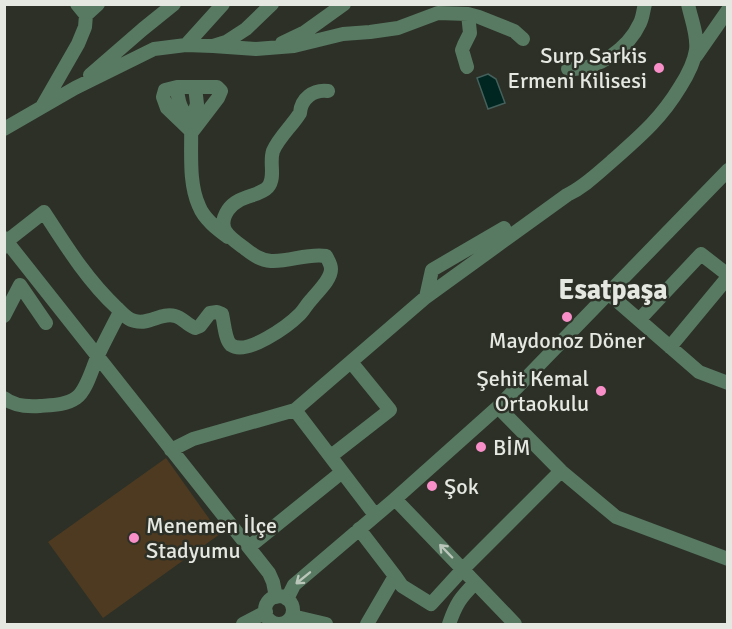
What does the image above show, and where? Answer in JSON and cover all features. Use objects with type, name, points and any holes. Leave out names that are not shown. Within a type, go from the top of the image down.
[{"type":"street","points":[[42,107],[78,44],[85,27],[82,10],[98,4]]},
{"type":"street","points":[[75,88],[174,4]]},
{"type":"street","points":[[213,46],[226,42],[243,31],[272,4]]},
{"type":"street","points":[[269,48],[305,32],[344,4]]},
{"type":"street","points":[[568,69],[577,70],[589,67],[612,56],[622,48],[632,38],[642,21],[645,4]]},
{"type":"street","points":[[171,450],[193,439],[296,410],[426,297],[507,236],[581,188],[657,120],[689,73],[697,47],[688,4]]},
{"type":"street","points":[[186,45],[223,5]]},
{"type":"street","points":[[4,129],[75,88],[154,49],[186,45],[256,49],[294,46],[343,34],[398,28],[437,9],[479,17],[514,32],[523,39]]},
{"type":"street","points":[[695,57],[728,10]]},
{"type":"street","points":[[467,67],[462,50],[470,33],[468,14]]},
{"type":"street","points":[[177,87],[217,87],[221,91],[218,98],[191,127],[167,108],[163,97],[165,90],[177,87]]},
{"type":"street","points":[[195,87],[197,104],[191,127],[193,180],[199,206],[206,217],[216,228],[258,259],[270,261],[317,255],[326,256],[330,262],[332,270],[327,280],[300,314],[271,336],[246,348],[238,348],[227,340],[222,314],[217,312],[210,313],[200,326],[195,328],[173,315],[140,322],[133,321],[120,312],[73,258],[44,212],[5,242],[249,547],[269,573],[282,598],[292,604],[292,616],[284,623],[268,620],[243,624]]},
{"type":"street","points":[[230,238],[224,227],[224,218],[230,208],[241,199],[264,190],[268,186],[272,177],[272,153],[300,113],[300,106],[314,92],[328,91]]},
{"type":"street","points":[[268,620],[269,601],[282,598],[498,407],[728,170]]},
{"type":"street","points":[[639,320],[701,254],[726,282],[670,347]]},
{"type":"street","points":[[4,316],[20,285],[46,323]]},
{"type":"street","points":[[608,293],[699,372],[728,383]]},
{"type":"street","points":[[4,398],[22,406],[36,406],[68,402],[78,397],[84,390],[120,312]]},
{"type":"street","points":[[331,456],[390,410],[351,362]]},
{"type":"street","points":[[498,407],[561,471],[616,517],[728,559]]},
{"type":"street","points":[[296,410],[375,515]]},
{"type":"street","points":[[359,529],[402,586],[431,604],[561,471]]},
{"type":"street","points":[[249,547],[342,472]]},
{"type":"street","points":[[395,499],[515,624]]},
{"type":"street","points":[[367,624],[395,576]]},
{"type":"street","points":[[449,624],[455,606],[475,583]]},
{"type":"street","points":[[292,616],[326,624]]},
{"type":"shaded area","name":"Menemen İlçe Stadyumu","points":[[166,458],[220,534],[103,618],[48,542]]},
{"type":"water","points":[[488,74],[496,79],[505,103],[488,109],[477,78]]},
{"type":"place","name":"Surp Sarkis Ermeni Kilisesi","points":[[659,68]]},
{"type":"place","name":"Maydonoz Döner","points":[[567,317]]},
{"type":"place","name":"Şehit Kemal Ortaokulu","points":[[601,391]]},
{"type":"place","name":"BİM","points":[[481,447]]},
{"type":"place","name":"Şok","points":[[432,486]]},
{"type":"place","name":"Menemen İlçe Stadyumu","points":[[134,538]]},
{"type":"district","name":"Esatpaşa","points":[[613,290]]}]
